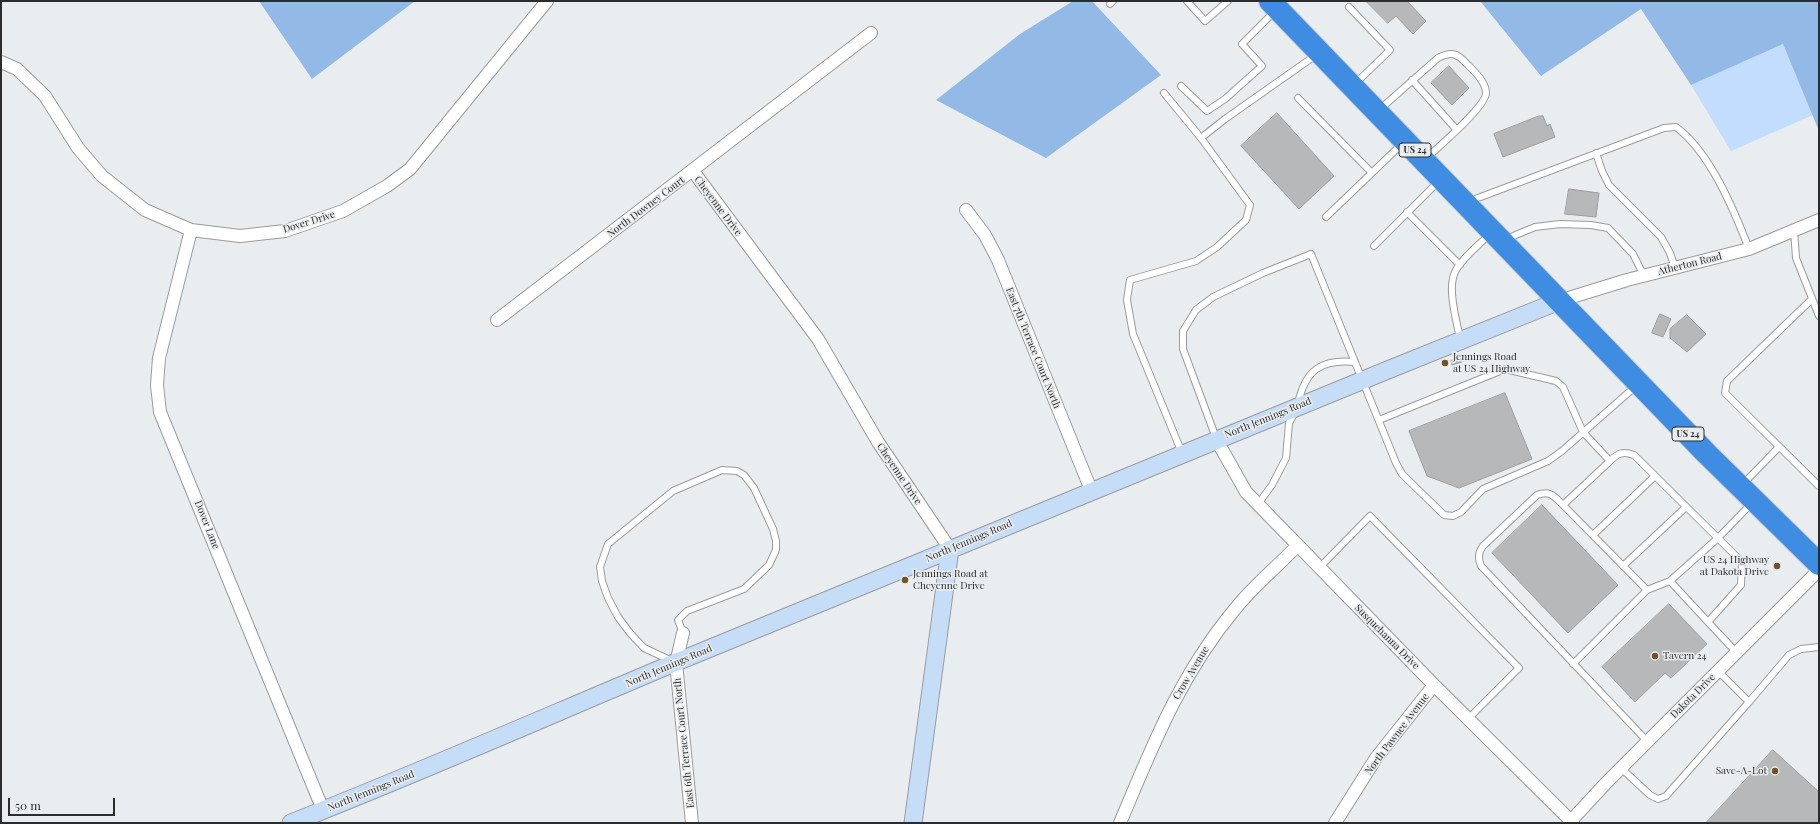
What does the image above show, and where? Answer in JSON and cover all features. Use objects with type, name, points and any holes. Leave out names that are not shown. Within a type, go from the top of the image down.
[{"type":"highway","name":"US 24","points":[[1274,5],[1406,140],[1639,384],[1747,494],[1819,564]]},
{"type":"street","name":"Dover Drive","points":[[1,62],[17,69],[45,96],[78,148],[102,176],[145,210],[190,230],[240,236],[285,231],[343,212],[387,186],[410,168],[547,1]]},
{"type":"street","name":"North Downey Court","points":[[497,320],[871,33]]},
{"type":"street","name":"Cheyenne Drive","points":[[693,171],[818,339],[878,442],[950,549]]},
{"type":"street","name":"East 7th Terrace Court North","points":[[966,210],[985,235],[998,260],[1091,490]]},
{"type":"street","name":"Atherton Road","points":[[1559,301],[1644,276],[1749,249],[1819,220]]},
{"type":"street","name":"Dover Lane","points":[[190,230],[159,358],[157,385],[160,412],[323,810]]},
{"type":"street","name":"North Jennings Road","points":[[291,823],[550,717],[1091,490],[1559,301]]},
{"type":"street","name":"Susquehanna Drive","points":[[1216,439],[1246,492],[1297,546],[1571,822]]},
{"type":"street","name":"Crow Avenue","points":[[1120,823],[1164,720],[1182,686],[1209,642],[1236,607],[1297,546]]},
{"type":"street","points":[[913,823],[950,549]]},
{"type":"street","name":"Dakota Drive","points":[[1571,822],[1647,741],[1819,570]]},
{"type":"street","name":"East 6th Terrace Court North","points":[[683,633],[676,663],[692,823]]},
{"type":"street","name":"North Pawnee Avenue","points":[[1335,823],[1376,758],[1434,685]]},
{"type":"lane","points":[[1187,1],[1205,21],[1228,1]]},
{"type":"lane","points":[[1181,86],[1207,111],[1225,99],[1262,66],[1242,44],[1274,5]]},
{"type":"lane","points":[[1348,7],[1390,50],[1353,87]]},
{"type":"lane","points":[[1201,138],[1224,119],[1319,52]]},
{"type":"lane","points":[[1377,112],[1438,58],[1448,54],[1456,54],[1461,58],[1477,75],[1486,90],[1485,99],[1475,112],[1424,160]]},
{"type":"lane","points":[[1412,80],[1456,129]]},
{"type":"lane","points":[[1164,93],[1201,138],[1250,205],[1246,220],[1217,247],[1196,261],[1130,280],[1127,300],[1132,334],[1182,453]]},
{"type":"lane","points":[[1298,98],[1372,173]]},
{"type":"lane","points":[[1465,203],[1664,128],[1676,127],[1687,136],[1725,191],[1739,220],[1749,249]]},
{"type":"lane","points":[[1326,217],[1406,140]]},
{"type":"lane","points":[[1596,153],[1602,171],[1609,185],[1661,237],[1670,253],[1675,268]]},
{"type":"lane","points":[[1374,246],[1441,178]]},
{"type":"lane","points":[[1407,212],[1460,265]]},
{"type":"lane","points":[[1461,341],[1452,299],[1452,281],[1456,270],[1460,265],[1497,237],[1535,227],[1560,224],[1590,225],[1608,228],[1634,254],[1644,276]]},
{"type":"lane","points":[[1794,230],[1796,258],[1819,316]]},
{"type":"lane","points":[[1216,439],[1183,349],[1183,331],[1196,310],[1213,297],[1263,273],[1311,254],[1402,474],[1444,515],[1453,516],[1461,512],[1483,489],[1548,461],[1639,384]]},
{"type":"lane","points":[[1812,299],[1727,381],[1725,393],[1819,486]]},
{"type":"lane","points":[[1258,504],[1272,485],[1286,458],[1289,423],[1298,406],[1302,388],[1311,374],[1324,364],[1340,361],[1355,362]]},
{"type":"lane","points":[[1379,420],[1505,369],[1556,380],[1563,387],[1583,432],[1610,461]]},
{"type":"lane","points":[[1574,664],[1647,590],[1670,581],[1718,538],[1780,447]]},
{"type":"lane","points":[[1563,505],[1618,454],[1622,453],[1634,455],[1742,562],[1741,585],[1708,622]]},
{"type":"lane","points":[[676,663],[644,648],[630,633],[608,598],[602,581],[600,566],[608,544],[673,491],[722,470],[737,471],[744,475],[754,488],[772,528],[776,541],[776,550],[769,565],[744,589],[687,611],[678,620],[683,633]]},
{"type":"lane","points":[[1593,535],[1655,476]]},
{"type":"lane","points":[[1647,590],[1563,505],[1550,493],[1545,492],[1537,495],[1484,546],[1480,551],[1478,558],[1481,566],[1647,741]]},
{"type":"lane","points":[[1623,566],[1686,507]]},
{"type":"lane","points":[[1319,568],[1370,516],[1519,668],[1468,719]]},
{"type":"lane","points":[[1670,581],[1736,652]]},
{"type":"lane","points":[[1621,768],[1650,795],[1658,799],[1666,796],[1789,656],[1801,648],[1819,647]]},
{"type":"lane","points":[[1718,671],[1749,702]]},
{"type":"shaded area","points":[[259,1],[415,1],[312,79]]},
{"type":"shaded area","points":[[1073,1],[1092,1],[1161,75],[1046,158],[936,100],[1020,34]]},
{"type":"shaded area","points":[[1480,1],[1819,1],[1819,131],[1783,44],[1691,85],[1641,9],[1541,76]]},
{"type":"shaded area","points":[[1783,44],[1813,115],[1731,151],[1691,85]]},
{"type":"building","points":[[1366,1],[1407,1],[1426,21],[1413,34],[1396,16],[1388,23]]},
{"type":"building","points":[[1449,66],[1469,88],[1452,105],[1431,83]]},
{"type":"building","points":[[1277,113],[1334,176],[1299,209],[1241,146]]},
{"type":"building","points":[[1539,116],[1543,116],[1547,126],[1550,124],[1555,137],[1503,157],[1494,134]]},
{"type":"building","points":[[1569,189],[1599,193],[1596,217],[1565,214]]},
{"type":"building","points":[[1660,314],[1671,319],[1663,337],[1652,333]]},
{"type":"building","points":[[1687,315],[1706,334],[1687,352],[1670,338],[1670,329]]},
{"type":"building","points":[[1460,357],[1462,362],[1452,365],[1451,361]]},
{"type":"building","points":[[1505,393],[1532,459],[1459,488],[1427,476],[1409,431]]},
{"type":"building","points":[[1542,505],[1618,585],[1568,633],[1492,553]]},
{"type":"building","name":"Tavern 24","points":[[1669,604],[1707,644],[1671,678],[1665,673],[1635,702],[1602,667]]},
{"type":"building","name":"Save-A-Lot","points":[[1773,750],[1819,792],[1819,823],[1706,823]]},
{"type":"place","name":"Jennings Road at US 24 Highway","points":[[1445,363]]},
{"type":"place","name":"US 24 Highway at Dakota Drive","points":[[1777,566]]},
{"type":"place","name":"Jennings Road at Cheyenne Drive","points":[[905,580]]},
{"type":"place","name":"Tavern 24","points":[[1655,656]]},
{"type":"place","name":"Save-A-Lot","points":[[1775,771]]}]
